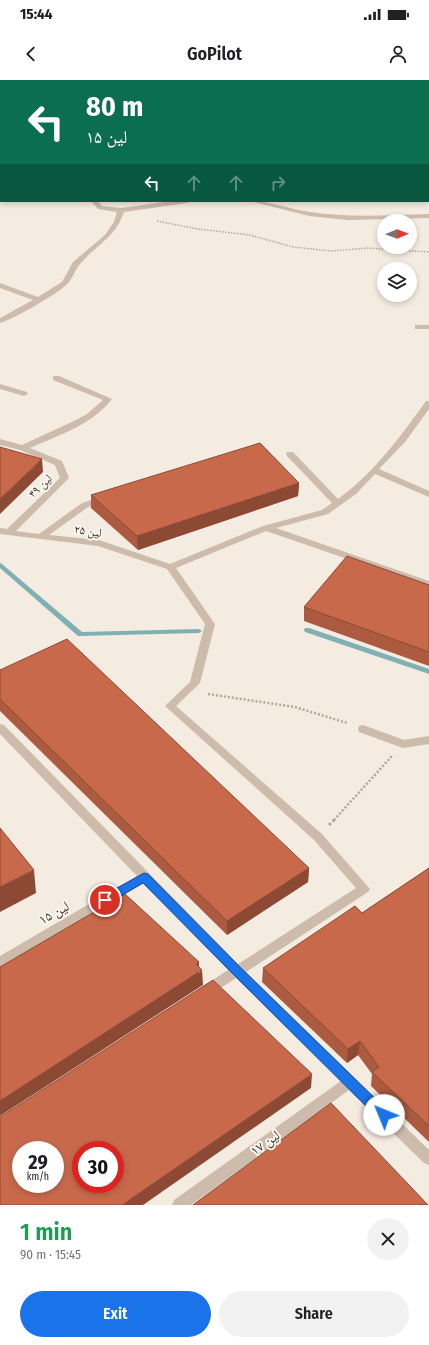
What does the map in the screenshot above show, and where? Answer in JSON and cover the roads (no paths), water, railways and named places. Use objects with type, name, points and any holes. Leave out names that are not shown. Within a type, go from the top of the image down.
[{"type":"street","points":[[95,202],[100,208],[121,210],[180,202]]},
{"type":"street","points":[[257,202],[309,214],[348,218],[429,216]]},
{"type":"street","points":[[0,321],[65,283],[76,264],[107,236],[117,222],[121,210]]},
{"type":"street","points":[[0,285],[38,300]]},
{"type":"street","points":[[418,327],[429,327]]},
{"type":"street","points":[[23,448],[98,411],[108,399],[56,378]]},
{"type":"street","points":[[0,386],[24,394]]},
{"type":"street","points":[[197,997],[364,889],[318,837],[170,706],[195,683],[210,624],[170,567],[266,528],[325,512],[353,492],[374,470],[402,440],[429,402]]},
{"type":"street","name":"لین ۴۹","points":[[0,442],[23,448],[59,463],[65,478],[5,531]]},
{"type":"street","points":[[290,454],[337,503]]},
{"type":"street","points":[[374,470],[429,494]]},
{"type":"street","points":[[41,537],[85,505],[115,495]]},
{"type":"street","points":[[266,528],[427,581]]},
{"type":"street","name":"لین ۲۵","points":[[5,531],[41,537],[99,543],[170,567]]},
{"type":"street","points":[[0,728],[237,971],[429,1160]]},
{"type":"street","points":[[364,729],[403,744],[429,740]]},
{"type":"street","name":"لین ۱۵","points":[[0,962],[144,877]]},
{"type":"street","name":"لین ۱۷","points":[[179,1205],[350,1082]]},
{"type":"waterway","points":[[0,565],[80,634],[199,631]]},
{"type":"waterway","points":[[307,630],[429,672]]}]
